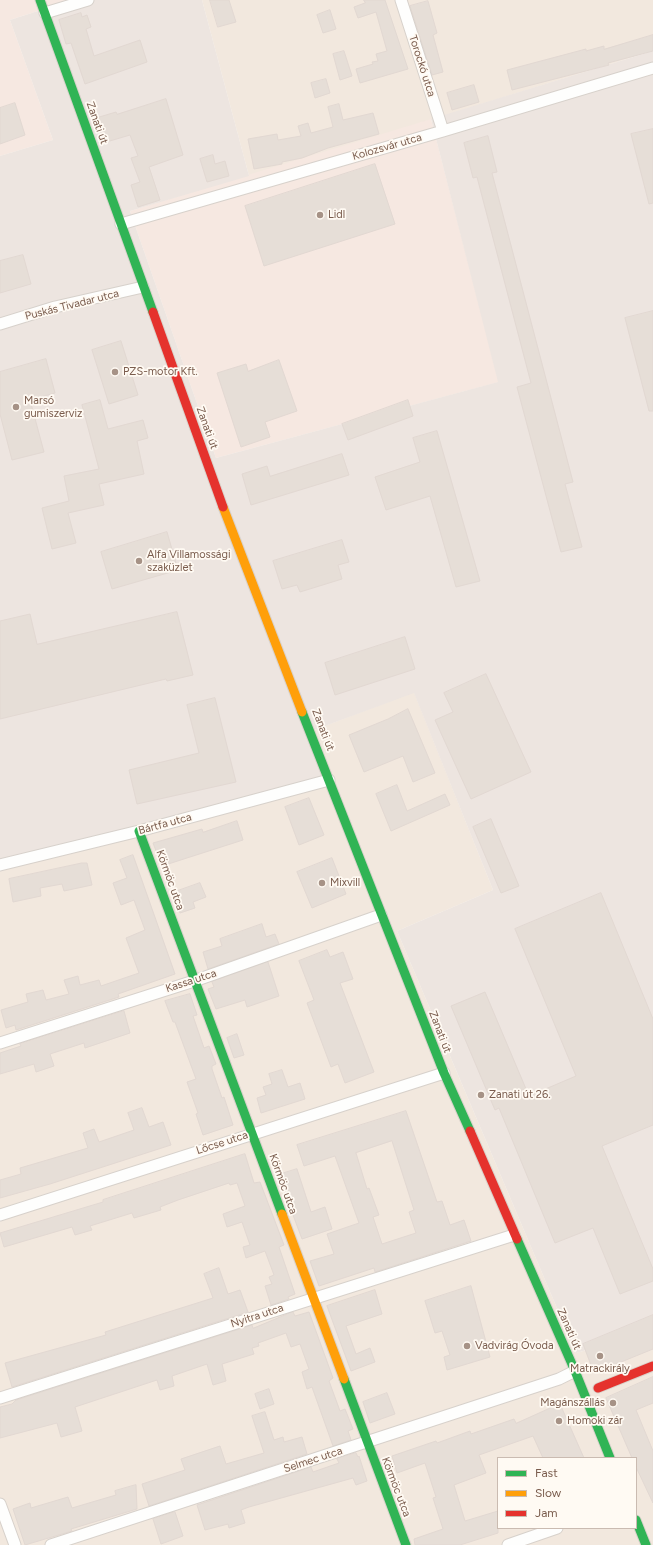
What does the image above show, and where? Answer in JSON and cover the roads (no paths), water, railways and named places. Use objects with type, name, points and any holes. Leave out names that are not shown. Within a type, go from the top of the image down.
[{"type":"street","name":"Zanati út","points":[[40,0],[238,546],[330,780],[381,915],[444,1073],[575,1371],[610,1457]]},
{"type":"street","points":[[45,13],[88,0]]},
{"type":"street","name":"Torockó utca","points":[[401,0],[443,131]]},
{"type":"street","name":"Kolozsvár utca","points":[[121,224],[443,131],[653,68]]},
{"type":"street","name":"Puskás Tivadar utca","points":[[0,324],[56,307],[143,287]]},
{"type":"street","name":"Bártfa utca","points":[[0,865],[139,831],[330,780]]},
{"type":"street","name":"Körmöc utca","points":[[139,831],[366,1442],[406,1545]]},
{"type":"street","name":"Kassa utca","points":[[0,1043],[194,981],[381,915]]},
{"type":"street","name":"Lőcse utca","points":[[0,1215],[444,1073]]},
{"type":"street","name":"Nyitra utca","points":[[0,1398],[514,1235]]},
{"type":"street","points":[[584,1393],[653,1366]]},
{"type":"street","name":"Selmec utca","points":[[51,1545],[559,1379],[575,1371]]},
{"type":"street","points":[[0,1504],[14,1545]]},
{"type":"street","points":[[637,1522],[646,1545]]},
{"type":"street","points":[[508,1545],[554,1529]]},
{"type":"place","name":"Lidl","points":[[320,215]]},
{"type":"place","name":"PZS-motor Kft.","points":[[115,372]]},
{"type":"place","name":"Marsó gumiszerviz","points":[[16,407]]},
{"type":"place","name":"Alfa Villamossági szaküzlet","points":[[139,561]]},
{"type":"place","name":"Mixvill","points":[[322,883]]},
{"type":"place","name":"Zanati út 26.","points":[[481,1095]]},
{"type":"place","name":"Vadvirág Óvoda","points":[[467,1346]]},
{"type":"place","name":"Matrackirály","points":[[600,1356]]},
{"type":"place","name":"Magánszállás","points":[[613,1403]]},
{"type":"place","name":"Homoki zár","points":[[559,1421]]}]
